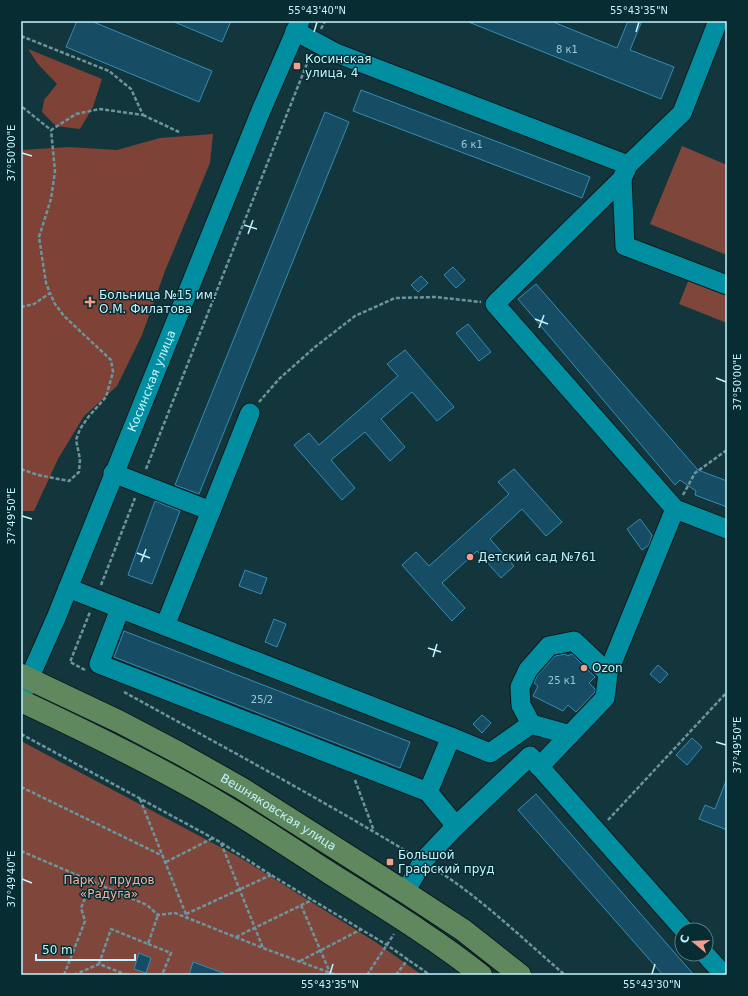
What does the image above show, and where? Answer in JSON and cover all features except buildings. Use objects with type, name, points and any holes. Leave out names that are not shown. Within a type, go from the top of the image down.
[{"type":"main road","name":"Вешняковская улица","points":[[24,684],[106,716],[180,753],[241,788],[463,930],[520,975]]},
{"type":"main road","name":"Вешняковская улица","points":[[21,701],[168,774],[229,809],[404,920],[453,953],[481,975]]},
{"type":"street","points":[[718,21],[682,113],[495,304],[675,509],[727,529]]},
{"type":"street","points":[[297,24],[336,53],[625,172]]},
{"type":"street","name":"Косинская улица","points":[[24,684],[68,588],[113,473],[297,24]]},
{"type":"street","points":[[625,172],[626,246],[727,285]]},
{"type":"street","points":[[165,626],[250,413]]},
{"type":"street","points":[[113,473],[211,512]]},
{"type":"street","points":[[539,767],[605,698],[608,673],[675,509]]},
{"type":"street","points":[[68,588],[490,753],[532,724]]},
{"type":"street","points":[[120,609],[99,664],[428,792],[456,826]]},
{"type":"street","points":[[570,735],[532,724],[521,705],[520,687],[528,670],[549,646],[574,641],[608,673]]},
{"type":"street","points":[[95,737],[89,730],[90,721],[97,715],[106,716]]},
{"type":"street","points":[[428,792],[450,737]]},
{"type":"street","points":[[405,892],[423,861],[456,826],[530,756],[677,922]]},
{"type":"street","points":[[712,962],[724,975]]},
{"type":"path","points":[[21,36],[109,71],[131,88],[143,115]]},
{"type":"path","points":[[21,106],[51,130],[55,171],[50,199],[39,237],[46,283],[55,304],[64,316],[111,360],[113,372],[106,398],[89,416],[80,429],[76,440],[80,459],[79,472],[69,480],[38,475],[21,469]]},
{"type":"path","points":[[51,130],[76,114],[100,110],[143,115],[179,132]]},
{"type":"path","points":[[21,307],[34,304],[50,293]]},
{"type":"path","points":[[250,413],[279,379],[315,347],[355,316],[395,298],[435,297],[495,304]]},
{"type":"path","points":[[675,509],[695,473],[727,450]]},
{"type":"path","points":[[598,832],[727,692]]},
{"type":"path","points":[[21,734],[214,838],[270,875],[362,929],[430,975]]},
{"type":"path","points":[[348,761],[375,832]]},
{"type":"path","points":[[21,787],[163,856]]},
{"type":"path","points":[[140,799],[187,918]]},
{"type":"path","points":[[166,862],[214,838]]},
{"type":"path","points":[[220,842],[263,948]]},
{"type":"path","points":[[21,852],[148,905],[158,915]]},
{"type":"path","points":[[435,869],[479,902],[565,975]]},
{"type":"path","points":[[186,914],[270,875]]},
{"type":"path","points":[[64,975],[84,922],[81,908],[92,881]]},
{"type":"path","points":[[235,937],[312,900]]},
{"type":"path","points":[[301,905],[322,950],[331,974]]},
{"type":"path","points":[[158,915],[175,913],[336,975]]},
{"type":"path","points":[[148,944],[158,915]]},
{"type":"path","points":[[99,964],[111,929],[171,953],[162,975]]},
{"type":"path","points":[[299,961],[362,929]]},
{"type":"path","points":[[396,975],[408,959]]},
{"type":"path","points":[[74,975],[99,964],[127,975]]},
{"type":"green space","points":[[682,146],[727,165],[727,255],[650,224]]},
{"type":"green space","points":[[689,279],[727,294],[727,323],[679,304]]},
{"type":"green space","name":"Парк у прудов «Радуга»","points":[[21,741],[239,857],[377,943],[422,975],[21,975]]},
{"type":"shaded area","points":[[28,49],[102,79],[93,107],[80,129],[56,126],[42,112],[44,100],[57,84],[38,64]]},
{"type":"shaded area","points":[[213,134],[210,163],[165,271],[142,335],[117,386],[84,416],[58,459],[34,511],[21,511],[21,150],[69,147],[117,150],[160,138]]},
{"type":"place","name":"Косинская улица, 4","points":[[297,66]]},
{"type":"place","name":"Больница №15 им. О.М. Филатова","points":[[90,302]]},
{"type":"place","name":"Детский сад №761","points":[[470,557]]},
{"type":"place","name":"Ozon","points":[[584,668]]},
{"type":"place","name":"Большой Графский пруд","points":[[390,862]]}]
